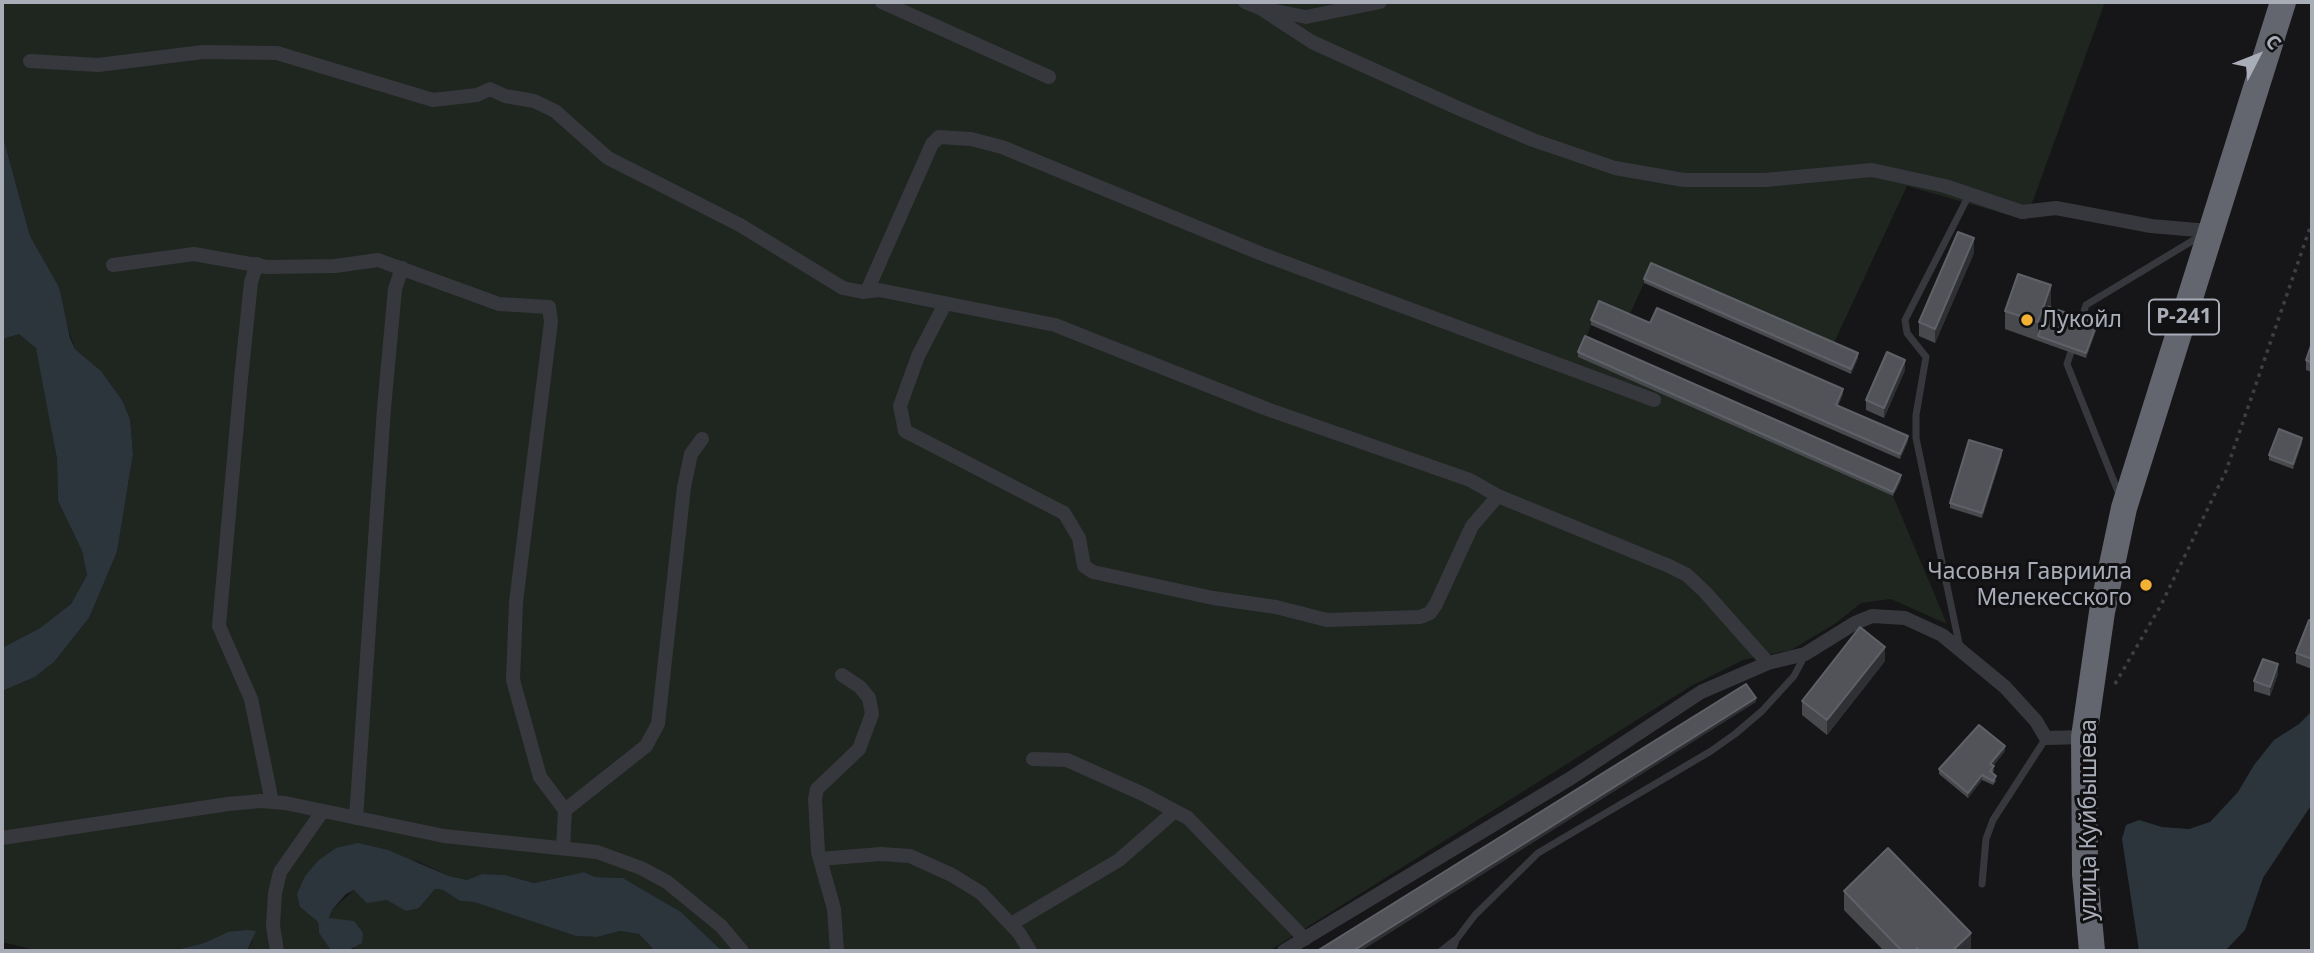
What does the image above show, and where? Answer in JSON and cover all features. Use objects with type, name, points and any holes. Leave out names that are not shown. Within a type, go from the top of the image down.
[{"type":"highway","name":"улица Куйбышева","points":[[2092,951],[2085,874],[2084,737],[2102,612],[2124,508],[2279,13]]},
{"type":"street","points":[[882,2],[1049,78]]},
{"type":"street","points":[[1245,2],[1260,8],[1306,17],[1380,2]]},
{"type":"street","points":[[1260,8],[1312,42],[1447,103],[1533,140],[1615,168],[1684,180],[1765,180],[1871,170],[1898,173],[2022,212],[2056,208],[2151,226],[2209,231]]},
{"type":"street","points":[[30,61],[98,65],[203,52],[277,53],[433,100],[477,95],[490,89],[505,96],[534,101],[555,111],[608,158],[740,225],[843,288],[879,290],[1055,325],[1267,409],[1470,480],[1498,496],[1560,519],[1687,575],[1768,663]]},
{"type":"street","points":[[867,291],[932,144],[939,137],[971,139],[1002,147],[1262,254],[1654,400]]},
{"type":"street","points":[[113,265],[194,254],[257,264],[335,266],[379,260],[499,304],[550,307],[551,322],[516,602],[513,680],[540,777],[565,810],[563,848]]},
{"type":"street","points":[[257,264],[251,282],[219,626],[251,699],[272,802]]},
{"type":"street","points":[[356,818],[385,395],[395,289],[402,268]]},
{"type":"street","points":[[945,303],[918,356],[900,406],[905,431],[1064,513],[1079,538],[1084,566],[1093,572],[1213,598],[1276,607],[1327,620],[1420,617],[1430,613],[1436,604],[1472,526],[1498,496]]},
{"type":"street","points":[[565,810],[646,746],[658,724],[684,487],[691,454],[702,439]]},
{"type":"street","points":[[1284,951],[1571,778],[1701,692],[1768,663],[1805,654],[1854,623],[1872,617],[1905,618],[1920,623],[1960,648],[2011,694],[2046,738],[2084,737]]},
{"type":"street","points":[[837,951],[834,909],[820,859],[814,822],[817,789],[859,749],[872,714],[869,698],[860,687],[842,676]]},
{"type":"street","points":[[1033,759],[1068,760],[1175,811],[1200,830],[1305,939]]},
{"type":"street","points":[[2,838],[228,804],[272,802],[444,836],[597,852],[641,868],[667,882],[721,926],[742,951]]},
{"type":"street","points":[[1011,923],[1119,860],[1175,811]]},
{"type":"street","points":[[277,951],[273,926],[275,893],[280,872],[323,812]]},
{"type":"street","points":[[820,859],[881,854],[910,856],[967,884],[1011,923],[1030,951]]},
{"type":"lane","points":[[1960,648],[1916,438],[1916,415],[1926,357],[1907,332],[1905,320],[1969,194]]},
{"type":"lane","points":[[2078,329],[2086,306],[2209,231]]},
{"type":"lane","points":[[2074,341],[2067,364],[2124,508]]},
{"type":"lane","points":[[1441,951],[1456,940],[1500,888],[1538,853],[1678,772],[1735,734],[1762,711],[1794,676],[1805,654]]},
{"type":"lane","points":[[1982,884],[1986,839],[1993,820],[2046,738]]},
{"type":"lane","points":[[1452,951],[1456,940]]},
{"type":"path","points":[[2112,689],[2161,605],[2226,471],[2312,222]]},
{"type":"shaded area","points":[[2,2],[2105,2],[2026,220],[1907,186],[1832,347],[1651,268],[1628,318],[1599,306],[1578,357],[1893,496],[1947,624],[1891,599],[1861,603],[1836,623],[1791,650],[1743,660],[1691,686],[1269,951],[722,951],[681,912],[623,878],[595,877],[584,872],[534,883],[505,875],[482,874],[467,880],[449,876],[417,861],[336,848],[305,876],[300,907],[318,922],[319,933],[330,949],[341,951],[247,951],[253,941],[228,932],[204,943],[172,951],[39,951],[2,942],[2,691],[35,677],[54,662],[89,618],[117,552],[133,454],[130,419],[122,400],[101,371],[75,349],[63,313],[59,287],[30,236],[2,133]]},
{"type":"shaded area","points":[[2,133],[30,236],[59,287],[70,338],[75,349],[101,371],[122,400],[130,419],[133,454],[117,552],[89,618],[54,662],[35,677],[2,691],[2,648],[40,628],[71,604],[87,575],[82,551],[58,501],[57,459],[36,348],[19,334],[2,339]]},
{"type":"shaded area","points":[[10,334],[19,334],[30,341],[41,361],[57,459],[58,501],[82,551],[87,575],[71,604],[40,628],[2,648],[2,339]]},
{"type":"shaded area","points":[[2312,711],[2312,804],[2263,878],[2245,930],[2225,951],[2139,951],[2122,839],[2126,825],[2139,820],[2162,827],[2189,829],[2210,822],[2238,792],[2254,765],[2274,740],[2299,724]]},
{"type":"shaded area","points":[[358,843],[388,850],[449,876],[467,880],[482,874],[505,875],[534,883],[584,872],[595,877],[623,878],[681,912],[722,951],[655,951],[639,934],[620,931],[597,937],[576,936],[474,902],[460,901],[443,890],[435,889],[419,908],[406,911],[387,900],[367,903],[354,890],[346,894],[332,910],[329,918],[354,921],[363,933],[362,943],[347,951],[330,949],[319,933],[318,922],[300,907],[297,894],[305,876],[319,860],[336,848]]},
{"type":"shaded area","points":[[435,889],[443,890],[460,901],[474,902],[576,936],[597,937],[620,931],[639,934],[655,951],[347,951],[355,949],[329,918],[332,910],[354,890],[375,901],[387,900],[419,908]]},
{"type":"shaded area","points":[[256,931],[247,951],[172,951],[204,943],[228,932]]},
{"type":"building","points":[[1958,232],[1974,238],[1935,329],[1919,322]]},
{"type":"building","points":[[1651,263],[1858,353],[1851,369],[1644,279]]},
{"type":"building","points":[[2018,274],[2051,285],[2038,322],[2005,311]]},
{"type":"building","points":[[1599,301],[1650,323],[1657,308],[1843,389],[1836,405],[1908,436],[1900,454],[1591,320]]},
{"type":"building","points":[[2049,307],[2097,323],[2086,353],[2038,336]]},
{"type":"building","points":[[1585,336],[1901,475],[1893,492],[1578,352]]},
{"type":"building","points":[[2312,343],[2312,363],[2306,360]]},
{"type":"building","points":[[1887,352],[1905,360],[1884,408],[1866,400]]},
{"type":"building","points":[[2279,429],[2302,438],[2293,464],[2269,455]]},
{"type":"building","points":[[1969,440],[2002,450],[1982,513],[1950,503]]},
{"type":"building","points":[[2309,620],[2312,621],[2312,659],[2296,653]]},
{"type":"building","points":[[1860,627],[1885,647],[1827,720],[1802,701]]},
{"type":"building","points":[[2263,659],[2278,664],[2270,687],[2254,681]]},
{"type":"building","points":[[1746,684],[1756,698],[1353,951],[1317,951]]},
{"type":"building","points":[[1979,725],[2005,746],[1990,764],[1994,766],[1990,771],[1996,776],[1993,781],[1982,775],[1968,793],[1939,769]]},
{"type":"building","points":[[1888,848],[1971,933],[1952,951],[1920,951],[1917,948],[1914,951],[1902,951],[1844,891]]},
{"type":"place","name":"Лукойл","points":[[2027,320]]},
{"type":"place","name":"Часовня Гавриила Мелекесского","points":[[2146,585]]}]
